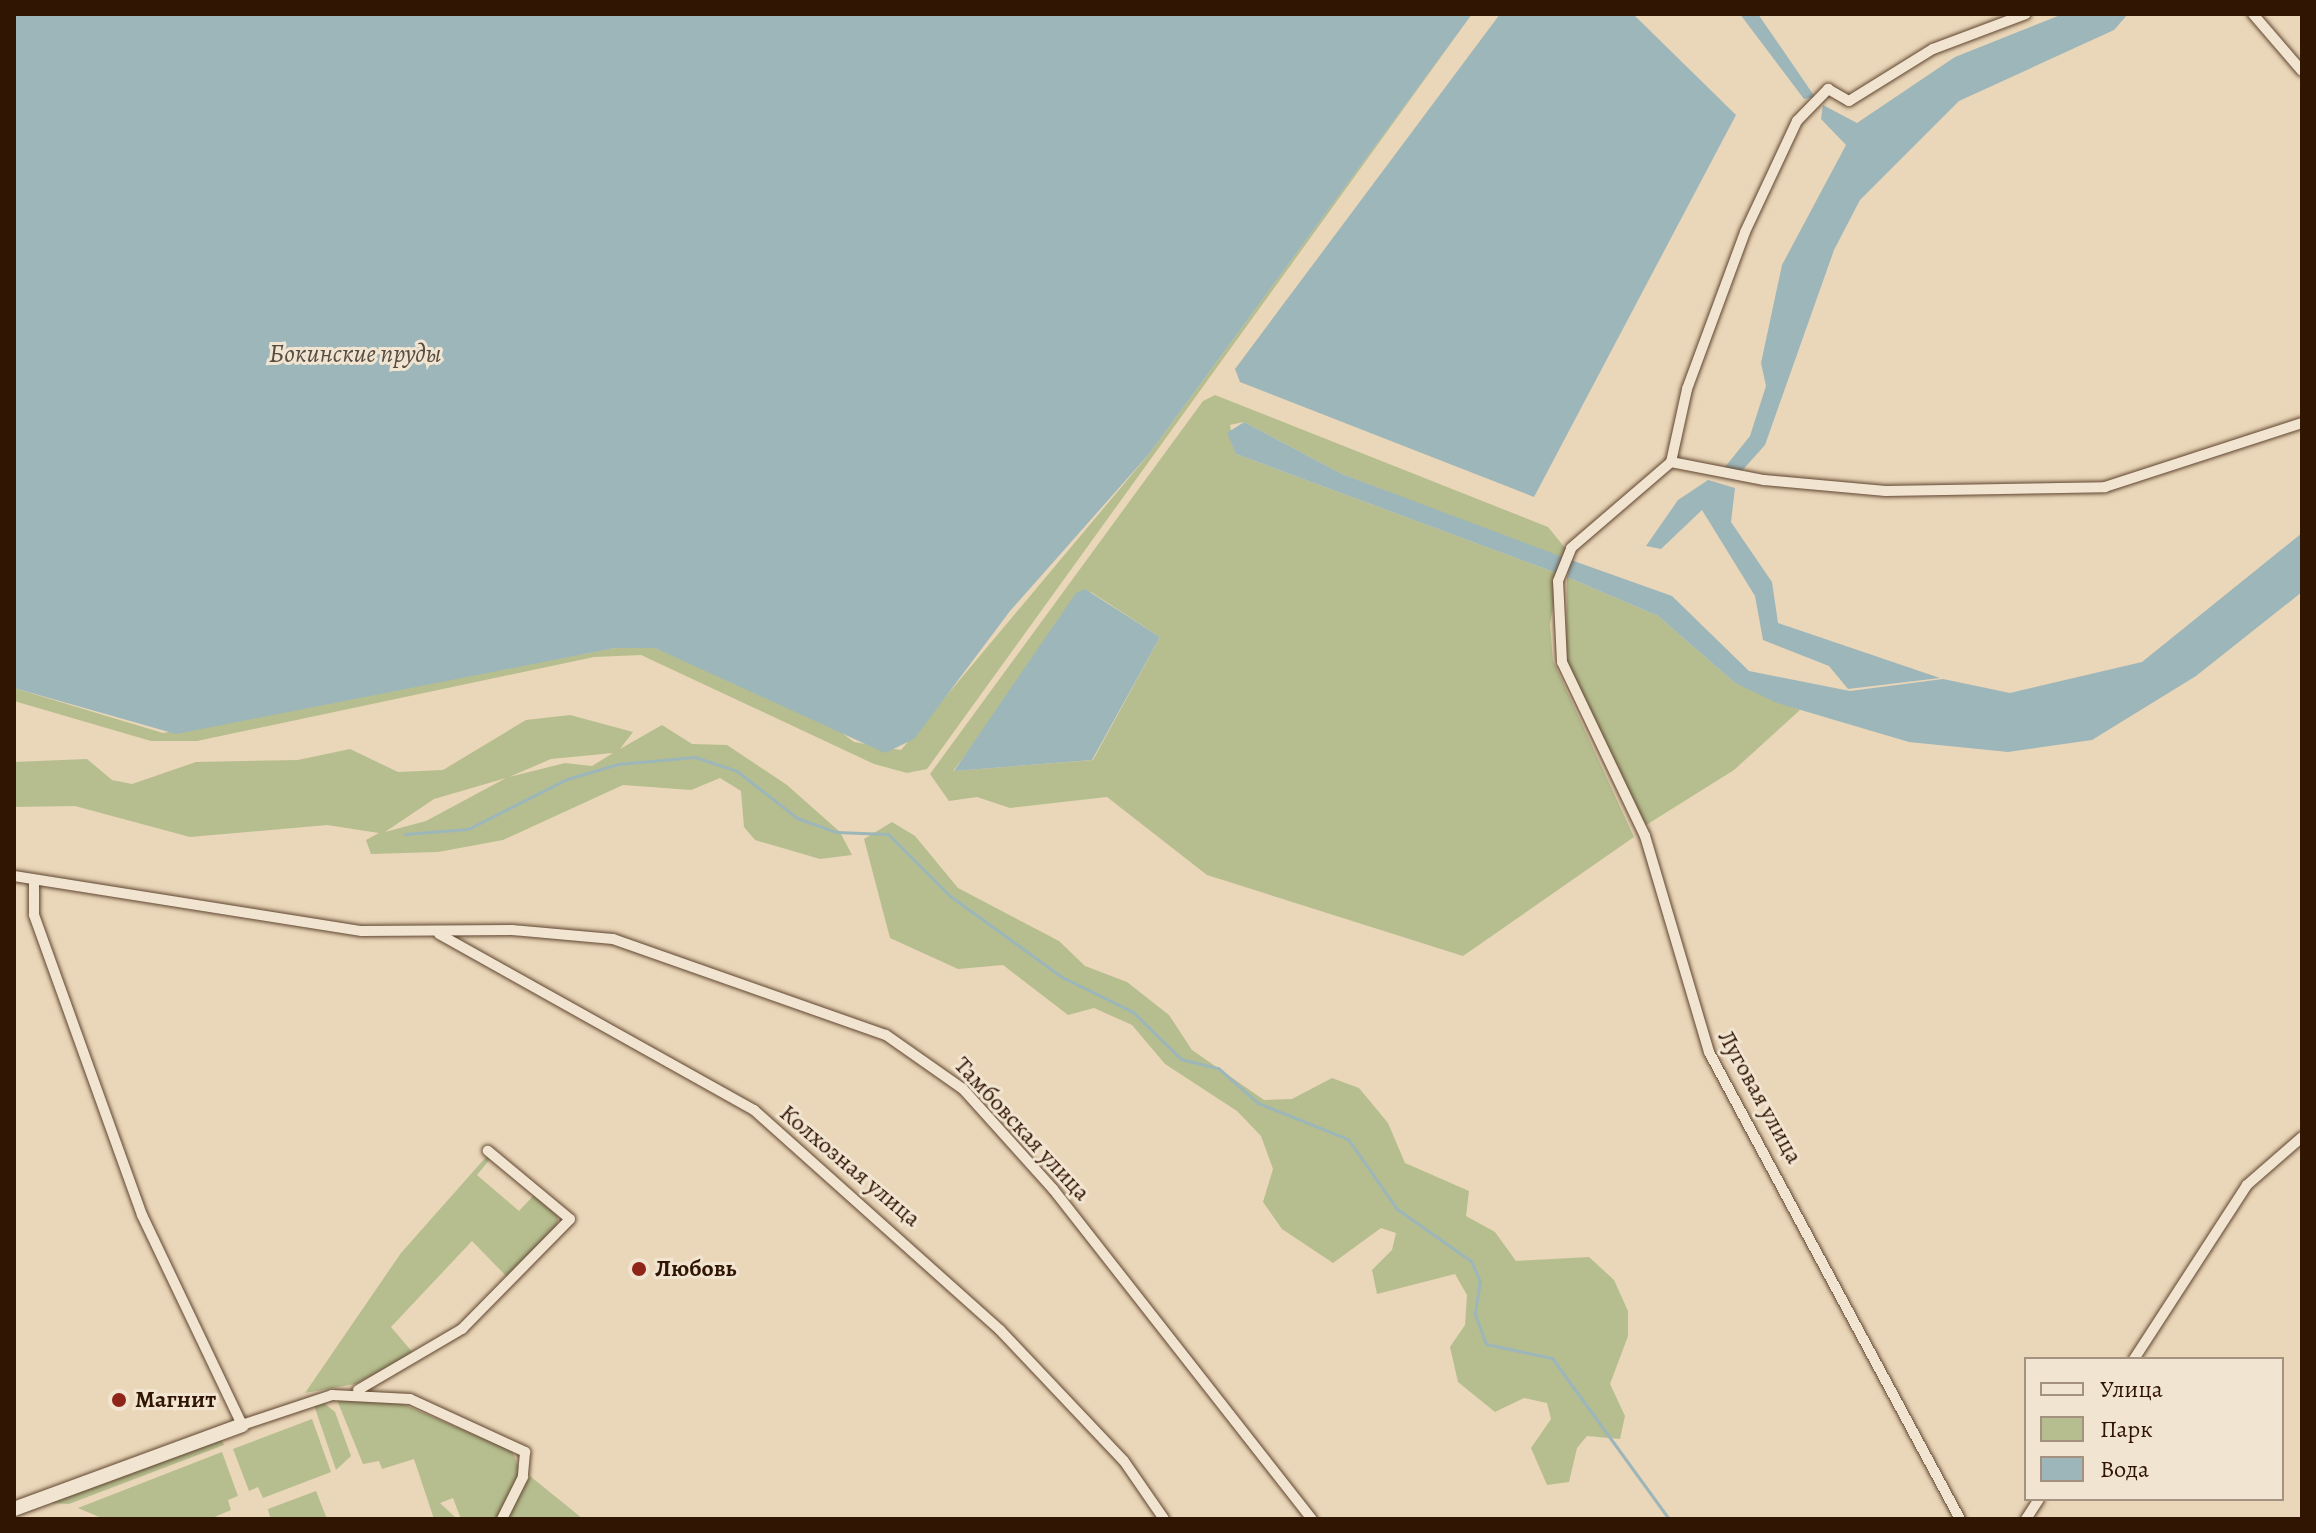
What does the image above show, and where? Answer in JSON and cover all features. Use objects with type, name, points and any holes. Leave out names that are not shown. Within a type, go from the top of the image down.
[{"type":"street","points":[[2026,14],[1933,49],[1849,101],[1828,89],[1797,121],[1745,232],[1687,389],[1671,462],[1764,480],[1886,491],[2105,487],[2302,423]]},
{"type":"street","points":[[2253,14],[2302,71]]},
{"type":"street","name":"Луговая улица","points":[[1671,462],[1619,514],[1571,548],[1558,581],[1562,662],[1645,836],[1709,1052],[1960,1519]]},
{"type":"street","name":"Тамбовская улица","points":[[14,876],[277,922],[439,934],[512,930],[644,946],[918,1052],[963,1089],[1053,1189],[1312,1519]]},
{"type":"street","points":[[34,881],[34,915],[142,1215],[242,1425]]},
{"type":"street","name":"Колхозная улица","points":[[439,934],[754,1110],[1000,1330],[1124,1461],[1164,1519]]},
{"type":"street","points":[[2135,1357],[2247,1185],[2302,1137]]},
{"type":"street","points":[[14,1509],[242,1425],[355,1391],[462,1329],[570,1219],[488,1151]]},
{"type":"street","points":[[355,1391],[410,1399],[525,1452],[523,1477],[502,1519]]},
{"type":"street","points":[[2026,1519],[2038,1501]]},
{"type":"green space","points":[[1472,14],[927,769],[907,773],[874,764],[641,655],[594,657],[197,741],[151,741],[14,701],[14,688],[163,733],[615,648],[655,648],[821,717],[854,742],[901,750],[1149,454]]},
{"type":"green space","points":[[1215,395],[1548,527],[1566,549],[1565,558],[1342,474],[1244,422],[1230,425],[1236,454],[1559,574],[1550,624],[1553,661],[1634,837],[1463,956],[1207,875],[1107,797],[1010,808],[977,797],[949,801],[930,774],[1203,401]],"holes":[[[1091,592],[1160,637],[1093,760],[953,771]]]},
{"type":"green space","points":[[1567,577],[1658,616],[1735,683],[1800,710],[1734,770],[1643,827],[1566,663]]},
{"type":"green space","points":[[570,715],[633,732],[620,749],[662,725],[692,744],[727,745],[787,785],[840,832],[852,855],[820,859],[755,840],[744,827],[741,791],[720,778],[691,790],[623,785],[503,840],[438,852],[371,854],[366,840],[379,833],[327,825],[190,837],[75,806],[14,807],[14,762],[87,759],[112,780],[132,784],[196,762],[298,760],[350,749],[398,772],[443,770],[526,720]],"holes":[[[613,753],[592,766],[565,763],[509,777],[551,759]],[[506,778],[426,821],[385,832],[434,799]]]},
{"type":"green space","points":[[892,822],[915,836],[958,888],[1059,941],[1085,966],[1127,982],[1169,1015],[1192,1050],[1264,1100],[1292,1099],[1332,1078],[1359,1088],[1388,1123],[1405,1163],[1469,1191],[1466,1216],[1495,1232],[1516,1261],[1589,1257],[1614,1280],[1628,1311],[1628,1336],[1610,1384],[1625,1416],[1620,1439],[1587,1436],[1577,1448],[1569,1482],[1547,1485],[1531,1448],[1551,1419],[1547,1403],[1524,1398],[1495,1412],[1458,1382],[1450,1347],[1465,1325],[1467,1295],[1455,1274],[1377,1294],[1372,1270],[1392,1250],[1396,1233],[1381,1228],[1333,1263],[1282,1229],[1263,1202],[1273,1169],[1261,1136],[1237,1111],[1165,1064],[1132,1025],[1094,1008],[1068,1015],[1003,965],[958,969],[890,938],[864,839]]},
{"type":"green space","points":[[486,1157],[491,1158],[477,1175],[519,1211],[534,1195],[558,1216],[557,1227],[510,1280],[472,1241],[391,1327],[414,1354],[355,1384],[305,1393],[401,1253]]},
{"type":"green space","points":[[337,1400],[393,1400],[512,1451],[520,1471],[497,1519],[461,1519],[453,1498],[440,1503],[457,1519],[434,1519],[414,1459],[382,1469],[379,1461],[363,1464]]},
{"type":"green space","points":[[324,1403],[335,1412],[351,1456],[336,1470],[314,1405]]},
{"type":"green space","points":[[312,1419],[331,1472],[263,1498],[258,1487],[249,1491],[233,1449]]},
{"type":"green space","points":[[222,1440],[224,1445],[69,1504],[47,1503]]},
{"type":"green space","points":[[222,1452],[238,1496],[228,1500],[231,1510],[210,1519],[104,1519],[78,1508]]},
{"type":"green space","points":[[530,1476],[583,1519],[506,1519]]},
{"type":"green space","points":[[316,1491],[327,1519],[270,1517],[268,1509]]},
{"type":"water","name":"Бокинские пруды","points":[[14,14],[1472,14],[1149,454],[1010,611],[914,739],[885,753],[655,648],[615,648],[176,734],[14,688]]},
{"type":"water","points":[[1500,14],[1633,14],[1736,115],[1534,497],[1240,382],[1235,369]]},
{"type":"water","points":[[1740,14],[1758,14],[1815,97],[1804,99]]},
{"type":"water","points":[[2063,14],[2128,14],[2114,30],[1959,101],[1860,200],[1834,250],[1765,445],[1740,473],[1725,467],[1750,436],[1766,386],[1761,363],[1782,265],[1846,145],[1821,119],[1823,105],[1857,123],[1955,57]]},
{"type":"water","points":[[1244,422],[1342,474],[1565,558],[1559,574],[1236,454],[1227,433]]},
{"type":"water","points":[[1708,480],[1735,488],[1731,522],[1772,582],[1778,623],[1940,678],[1848,689],[1829,666],[1763,640],[1755,596],[1702,510],[1661,549],[1646,546],[1678,500]]},
{"type":"water","points":[[2302,533],[2302,592],[2196,676],[2092,740],[2008,752],[1909,742],[1777,703],[1735,683],[1658,616],[1567,577],[1571,560],[1672,596],[1749,671],[1850,691],[1943,679],[2010,693],[2142,662]]},
{"type":"water","points":[[1085,589],[1160,637],[1092,760],[954,771],[1076,593]]},
{"type":"waterway","points":[[405,834],[468,829],[567,779],[618,764],[695,757],[737,771],[797,818],[836,832],[888,834],[950,896],[1062,977],[1133,1012],[1181,1059],[1218,1068],[1258,1103],[1348,1139],[1397,1209],[1471,1261],[1480,1281],[1475,1314],[1486,1344],[1552,1358],[1669,1519]]},
{"type":"place","name":"Любовь","points":[[639,1269]]},
{"type":"place","name":"Магнит","points":[[119,1400]]}]
